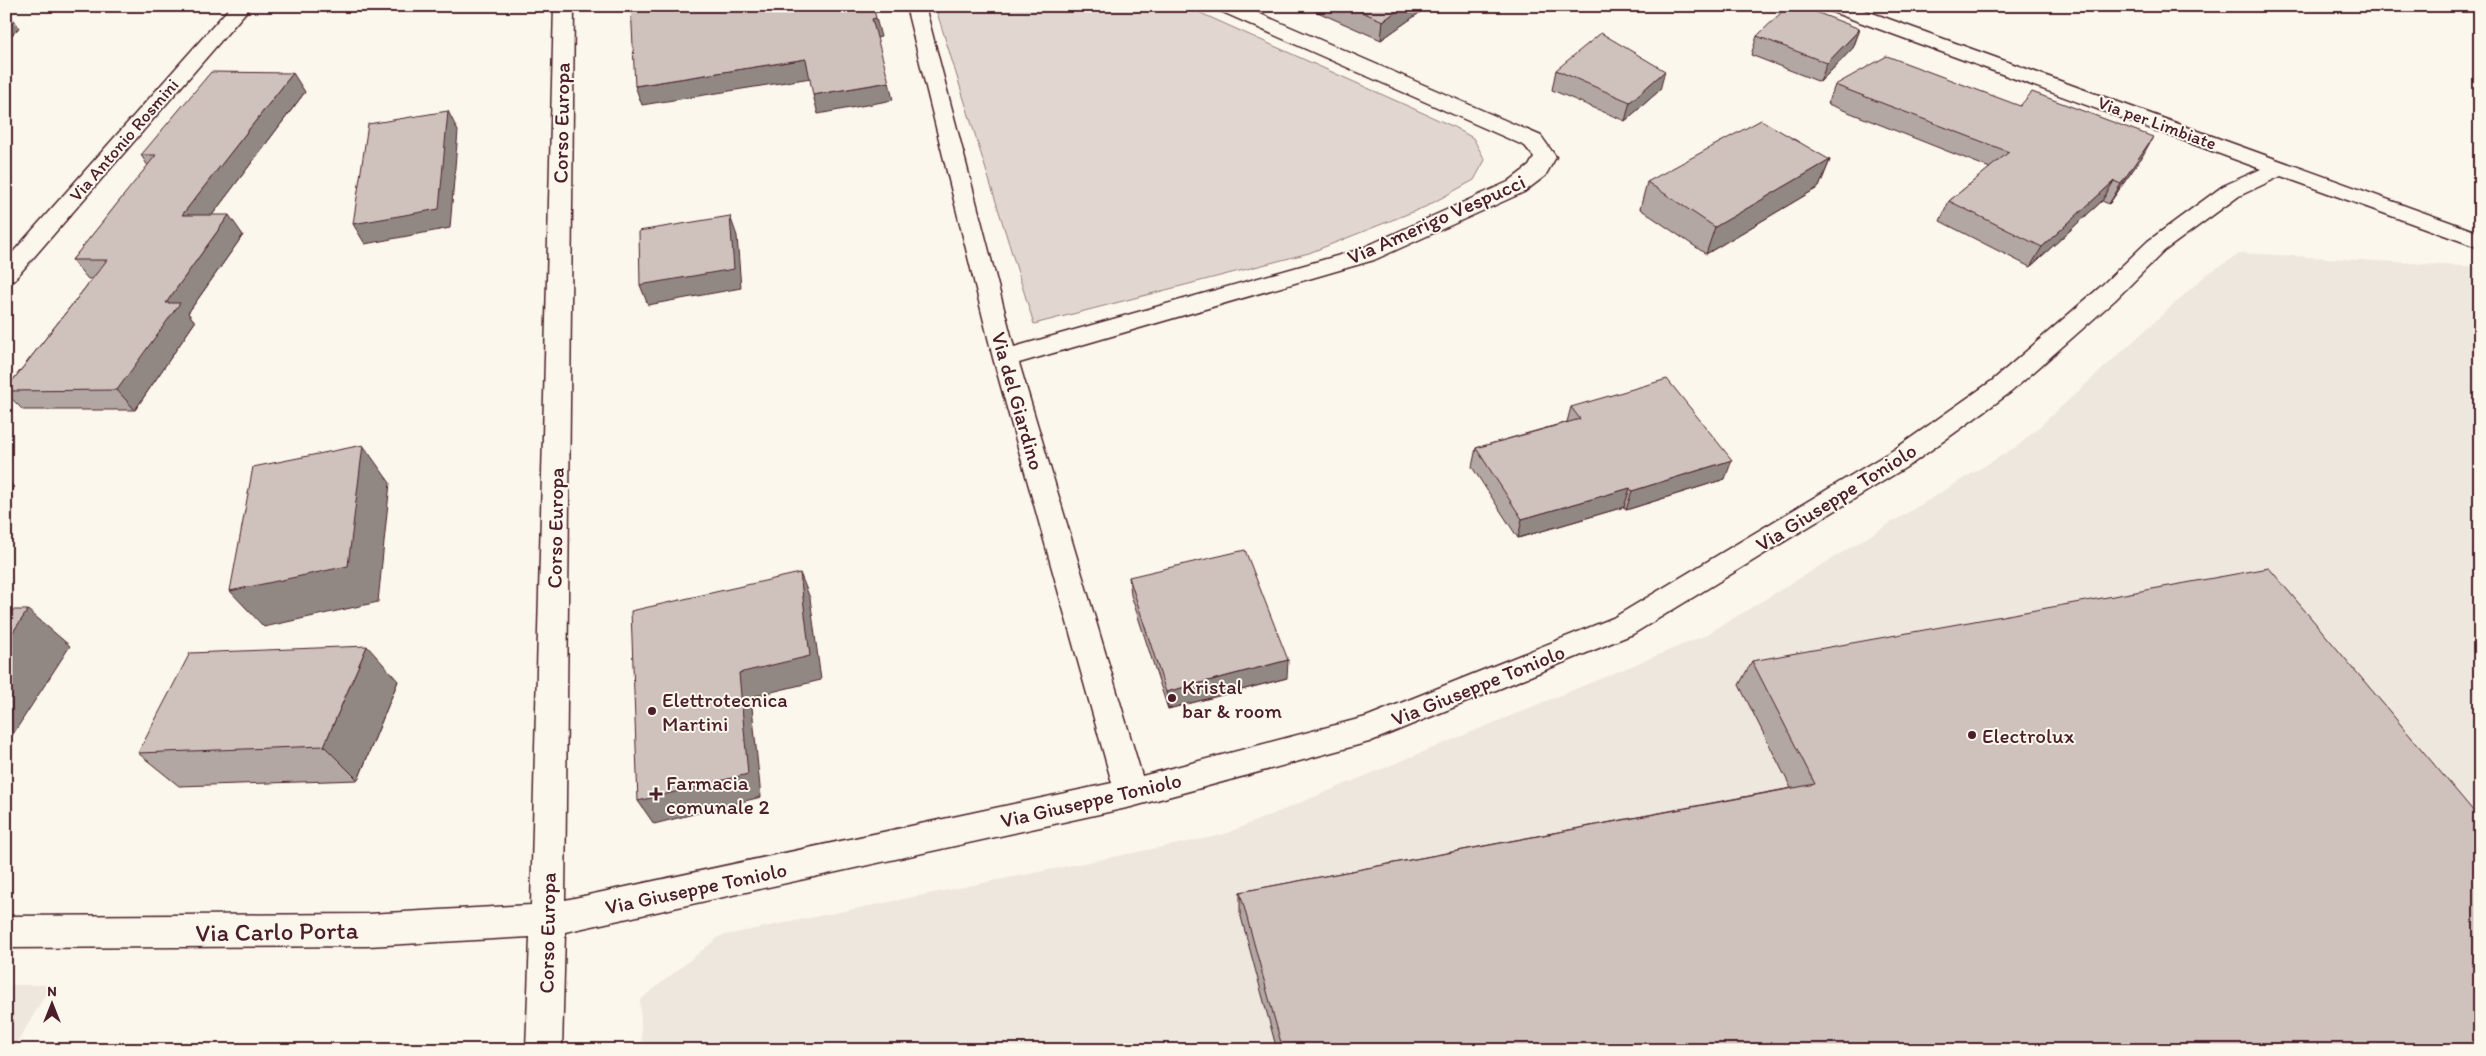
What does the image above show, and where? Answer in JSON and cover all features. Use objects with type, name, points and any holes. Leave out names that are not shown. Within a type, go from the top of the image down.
[{"type":"street","name":"Via Antonio Rosmini","points":[[6,274],[242,6]]},
{"type":"street","name":"Corso Europa","points":[[544,1050],[548,920],[564,6]]},
{"type":"street","name":"Via del Giardino","points":[[915,6],[1005,358],[1132,793]]},
{"type":"street","name":"Via Amerigo Vespucci","points":[[1005,358],[1366,255],[1516,187],[1542,165],[1545,158],[1533,141],[1226,6]]},
{"type":"street","name":"Via per Limbiate","points":[[1834,6],[2480,241]]},
{"type":"street","name":"Via Giuseppe Toniolo","points":[[548,920],[1132,793],[1369,730],[1624,626],[1904,456],[2002,386],[2107,294],[2156,246],[2231,191],[2281,168]]},
{"type":"street","name":"Via Carlo Porta","points":[[6,932],[368,930],[548,920]]},
{"type":"shaded area","points":[[935,6],[1185,6],[1452,126],[1473,138],[1485,160],[1474,180],[1425,207],[1309,253],[1034,324]]},
{"type":"shaded area","name":"Electrolux","points":[[2241,253],[2480,267],[2480,1050],[642,1050],[640,1000],[720,936],[1222,835],[1706,635],[2019,445],[2207,274]]},
{"type":"shaded area","points":[[6,985],[51,985],[13,1050],[6,1050]]},
{"type":"building","points":[[631,6],[873,6],[876,18],[872,19],[889,82],[813,95],[806,59],[635,86]]},
{"type":"building","points":[[1348,6],[1404,6],[1383,21]]},
{"type":"building","points":[[1788,6],[1800,6],[1860,29],[1827,63],[1757,36]]},
{"type":"building","points":[[1601,33],[1665,71],[1630,102],[1556,70]]},
{"type":"building","points":[[1887,56],[2020,106],[2032,92],[2153,137],[2121,184],[2114,181],[2042,247],[1949,201],[2009,152],[1835,85]]},
{"type":"building","points":[[211,72],[293,73],[182,215],[229,215],[166,303],[180,303],[117,390],[6,391],[107,260],[72,260],[156,155],[141,155]]},
{"type":"building","points":[[448,111],[439,209],[353,224],[368,124]]},
{"type":"building","points":[[1761,120],[1830,160],[1715,227],[1647,182]]},
{"type":"building","points":[[730,216],[734,269],[640,285],[639,231]]},
{"type":"building","points":[[1667,379],[1732,460],[1632,491],[1630,488],[1522,519],[1476,448],[1580,419],[1571,407]]},
{"type":"building","points":[[363,445],[348,566],[230,591],[253,467]]},
{"type":"building","points":[[1245,550],[1288,660],[1166,692],[1129,577]]},
{"type":"building","points":[[2269,568],[2480,819],[2480,1050],[1283,1050],[1240,892],[1815,784],[1752,661]]},
{"type":"building","points":[[800,573],[810,656],[739,673],[748,774],[638,801],[631,611]]},
{"type":"building","points":[[6,610],[28,610],[6,642]]},
{"type":"building","points":[[367,646],[324,746],[138,753],[190,653]]},
{"type":"place","name":"Kristal bar & room","points":[[1172,698]]},
{"type":"place","name":"Elettrotecnica Martini","points":[[652,711]]},
{"type":"place","name":"Electrolux","points":[[1972,735]]},
{"type":"place","name":"Farmacia comunale 2","points":[[656,794]]}]
